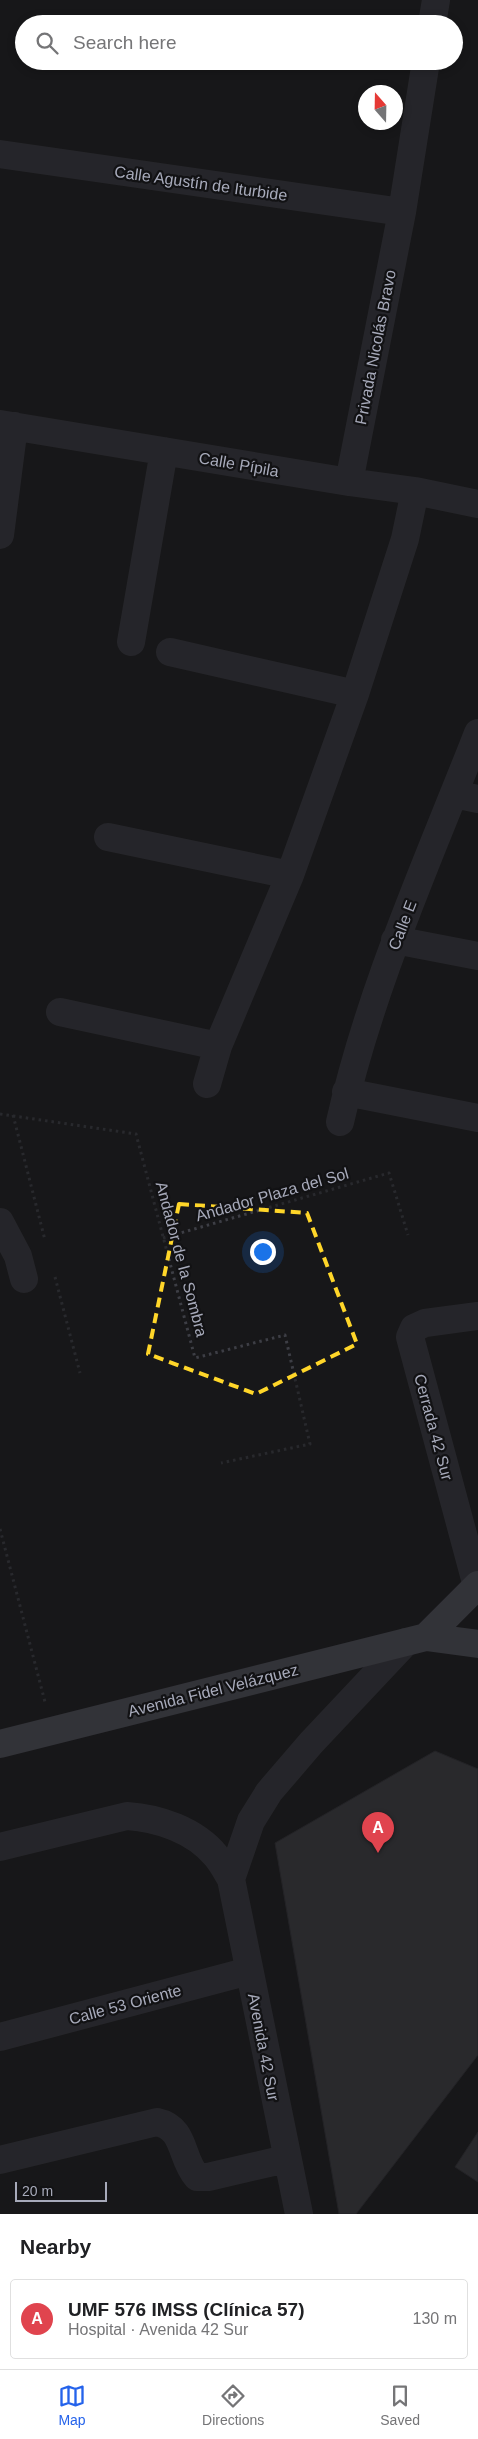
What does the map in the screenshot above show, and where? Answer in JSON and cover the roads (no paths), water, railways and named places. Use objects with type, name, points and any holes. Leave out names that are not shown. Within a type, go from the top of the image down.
[{"type":"main road","points":[[416,1640],[478,1587]]},
{"type":"main road","name":"Avenida Fidel Velázquez","points":[[0,1744],[416,1640],[478,1644]]},
{"type":"street","points":[[434,15],[436,0]]},
{"type":"street","name":"Privada Nicolás Bravo","points":[[349,482],[402,212],[425,70]]},
{"type":"street","name":"Calle Agustín de Iturbide","points":[[0,154],[402,212]]},
{"type":"street","points":[[0,535],[7,425]]},
{"type":"street","name":"Calle Pípila","points":[[7,425],[349,482],[415,491],[478,504]]},
{"type":"street","points":[[131,642],[164,451]]},
{"type":"street","points":[[208,1084],[218,1046],[290,875],[355,694],[405,539],[415,491]]},
{"type":"street","points":[[170,652],[355,694]]},
{"type":"street","name":"Calle E","points":[[340,1122],[346,1092],[395,940],[466,796],[478,733]]},
{"type":"street","points":[[108,837],[290,875]]},
{"type":"street","points":[[395,940],[478,956]]},
{"type":"street","points":[[60,1012],[218,1046]]},
{"type":"street","points":[[346,1092],[478,1118]]},
{"type":"street","points":[[0,1222],[18,1256],[24,1279]]},
{"type":"street","name":"Cerrada 42 Sur","points":[[478,1316],[425,1323],[414,1328],[410,1337],[478,1587]]},
{"type":"street","points":[[231,1879],[252,1821],[269,1792],[311,1743],[416,1640]]},
{"type":"street","points":[[0,1847],[127,1816],[147,1817],[172,1825],[194,1838],[216,1855],[231,1879]]},
{"type":"street","name":"Avenida 42 Sur","points":[[231,1879],[286,2159],[299,2214]]},
{"type":"street","name":"Calle 53 Oriente","points":[[0,2037],[249,1971]]},
{"type":"street","points":[[0,2160],[157,2122],[168,2124],[176,2132],[191,2170],[197,2177],[208,2178],[286,2159]]},
{"type":"place","name":"UMF 576 IMSS (Clínica 57)","points":[[378,1853]]}]
